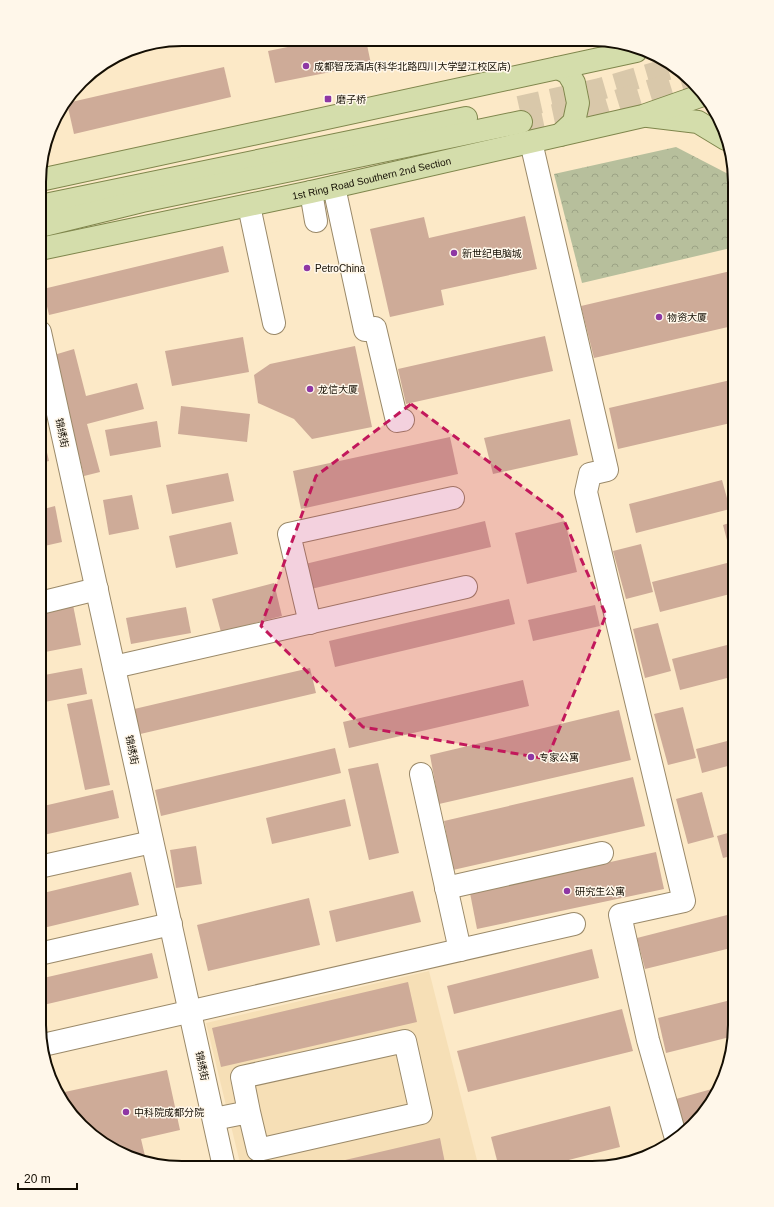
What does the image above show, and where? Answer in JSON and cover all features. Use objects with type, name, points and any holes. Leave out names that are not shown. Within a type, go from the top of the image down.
[{"type":"main road","points":[[46,179],[631,52]]},
{"type":"main road","points":[[558,68],[568,73],[574,83],[578,103],[574,122],[560,135]]},
{"type":"main road","name":"1st Ring Road Southern 2nd Section","points":[[46,248],[248,206],[531,142],[643,116],[698,97]]},
{"type":"main road","points":[[46,205],[520,115],[142,201],[46,225]]},
{"type":"main road","points":[[643,116],[698,122],[720,135]]},
{"type":"street","points":[[531,142],[607,470],[590,474],[586,492],[684,901],[620,915],[648,1040],[675,1133]]},
{"type":"street","points":[[334,186],[365,330],[374,328],[397,421],[403,420]]},
{"type":"street","points":[[311,192],[316,221]]},
{"type":"street","points":[[248,206],[274,323]]},
{"type":"street","name":"锦绣街","points":[[46,359],[223,1161]]},
{"type":"street","points":[[310,623],[289,534],[453,498]]},
{"type":"street","points":[[114,667],[466,587]]},
{"type":"street","points":[[46,602],[97,589]]},
{"type":"street","points":[[421,774],[460,950]]},
{"type":"street","points":[[46,865],[152,842]]},
{"type":"street","points":[[446,888],[602,853]]},
{"type":"street","points":[[46,952],[171,924]]},
{"type":"street","points":[[48,1044],[574,924]]},
{"type":"street","points":[[405,1042],[421,1113],[258,1150],[249,1112],[242,1077],[405,1042]]},
{"type":"street","points":[[214,1119],[249,1112]]},
{"type":"highlighted area","points":[[411,404],[562,516],[606,615],[547,759],[363,727],[261,626],[316,476]]},
{"type":"shaded area","points":[[429,971],[477,1161],[240,1161],[206,1023]]},
{"type":"green space","points":[[676,147],[728,174],[728,249],[582,283],[554,174]]},
{"type":"building","points":[[293,46],[367,46],[371,64],[275,83],[268,51]]},
{"type":"building","points":[[224,67],[231,97],[74,134],[68,108],[73,102]]},
{"type":"building","name":"新世纪电脑城","points":[[525,216],[537,269],[441,290],[444,305],[390,317],[370,229],[424,217],[429,238]]},
{"type":"building","points":[[223,246],[229,272],[49,315],[46,302],[46,288]]},
{"type":"building","name":"物资大厦","points":[[728,272],[728,327],[594,358],[581,306]]},
{"type":"building","points":[[545,336],[553,371],[406,404],[398,369]]},
{"type":"building","points":[[243,337],[249,372],[172,386],[165,351]]},
{"type":"building","name":"龙信大厦","points":[[355,346],[372,427],[312,439],[294,419],[258,403],[254,375],[270,364]]},
{"type":"building","points":[[74,349],[86,396],[137,383],[144,409],[87,424],[100,472],[84,476],[54,355]]},
{"type":"building","points":[[728,381],[728,424],[618,449],[609,408]]},
{"type":"building","points":[[181,406],[250,414],[247,442],[178,434]]},
{"type":"building","points":[[570,419],[578,455],[493,474],[484,438]]},
{"type":"building","points":[[157,421],[161,447],[110,456],[105,430]]},
{"type":"building","points":[[450,437],[458,474],[301,509],[293,471]]},
{"type":"building","points":[[46,448],[49,461],[46,462]]},
{"type":"building","points":[[228,473],[234,501],[172,514],[166,485]]},
{"type":"building","points":[[722,480],[728,502],[728,510],[636,533],[629,504]]},
{"type":"building","points":[[132,495],[139,529],[109,535],[103,500]]},
{"type":"building","points":[[55,506],[62,542],[46,546],[46,508]]},
{"type":"building","points":[[485,521],[491,547],[311,589],[305,564]]},
{"type":"building","points":[[565,521],[577,572],[527,584],[515,533]]},
{"type":"building","points":[[231,522],[238,554],[176,568],[169,536]]},
{"type":"building","points":[[728,523],[728,544],[723,525]]},
{"type":"building","points":[[641,544],[653,592],[626,599],[613,551]]},
{"type":"building","points":[[727,563],[728,567],[728,595],[660,612],[652,582]]},
{"type":"building","points":[[274,583],[282,616],[221,632],[212,599]]},
{"type":"building","points":[[509,599],[515,624],[335,667],[329,641]]},
{"type":"building","points":[[73,605],[81,645],[46,652],[46,611]]},
{"type":"building","points":[[595,605],[600,626],[533,641],[528,620]]},
{"type":"building","points":[[186,607],[191,633],[131,644],[126,618]]},
{"type":"building","points":[[658,623],[671,671],[645,678],[633,629]]},
{"type":"building","points":[[728,645],[728,678],[680,690],[672,659]]},
{"type":"building","points":[[82,668],[87,694],[46,702],[46,675]]},
{"type":"building","points":[[310,668],[316,693],[136,735],[130,710]]},
{"type":"building","points":[[523,680],[529,706],[349,748],[343,722]]},
{"type":"building","points":[[92,699],[110,785],[85,790],[67,704]]},
{"type":"building","points":[[683,707],[696,758],[668,765],[654,714]]},
{"type":"building","name":"专家公寓","points":[[619,710],[631,760],[439,804],[430,755]]},
{"type":"building","points":[[728,741],[728,766],[702,773],[696,749]]},
{"type":"building","points":[[335,748],[341,773],[161,816],[155,790]]},
{"type":"building","points":[[378,763],[399,853],[369,860],[348,769]]},
{"type":"building","name":"专家公寓","points":[[633,777],[645,826],[453,870],[444,821]]},
{"type":"building","points":[[113,790],[119,818],[46,834],[46,805]]},
{"type":"building","points":[[702,792],[714,837],[688,844],[676,799]]},
{"type":"building","points":[[345,799],[351,826],[272,844],[266,818]]},
{"type":"building","points":[[728,833],[728,857],[723,858],[717,836]]},
{"type":"building","points":[[196,846],[202,884],[176,888],[170,850]]},
{"type":"building","name":"研究生公寓","points":[[656,852],[664,889],[477,929],[470,893]]},
{"type":"building","points":[[131,872],[139,905],[46,927],[46,892]]},
{"type":"building","points":[[413,891],[421,922],[336,942],[329,911]]},
{"type":"building","points":[[309,898],[320,945],[208,971],[197,925]]},
{"type":"building","points":[[728,915],[728,949],[645,969],[637,938]]},
{"type":"building","points":[[592,949],[599,978],[454,1014],[447,986]]},
{"type":"building","points":[[152,953],[158,978],[46,1004],[46,977]]},
{"type":"building","points":[[408,982],[417,1022],[221,1067],[212,1028]]},
{"type":"building","points":[[728,1001],[727,1038],[666,1053],[658,1018]]},
{"type":"building","points":[[622,1009],[633,1051],[468,1092],[457,1051]]},
{"type":"building","name":"中科院成都分院","points":[[167,1070],[180,1130],[141,1139],[145,1155],[130,1151],[99,1133],[74,1108],[64,1092]]},
{"type":"building","points":[[712,1089],[700,1108],[682,1126],[676,1099]]},
{"type":"building","points":[[610,1106],[620,1147],[565,1161],[497,1161],[491,1137]]},
{"type":"building","points":[[440,1138],[445,1161],[341,1161]]},
{"type":"tunnel","points":[[519,107],[600,89],[668,69]]},
{"type":"tunnel","points":[[521,122],[606,104],[682,81]]},
{"type":"place","name":"成都智茂酒店(科华北路四川大学望江校区店)","points":[[306,66]]},
{"type":"place","name":"磨子桥","points":[[328,99]]},
{"type":"place","name":"新世纪电脑城","points":[[454,253]]},
{"type":"place","name":"PetroChina","points":[[307,268]]},
{"type":"place","name":"物资大厦","points":[[659,317]]},
{"type":"place","name":"龙信大厦","points":[[310,389]]},
{"type":"place","name":"专家公寓","points":[[531,757]]},
{"type":"place","name":"研究生公寓","points":[[567,891]]},
{"type":"place","name":"中科院成都分院","points":[[126,1112]]}]
